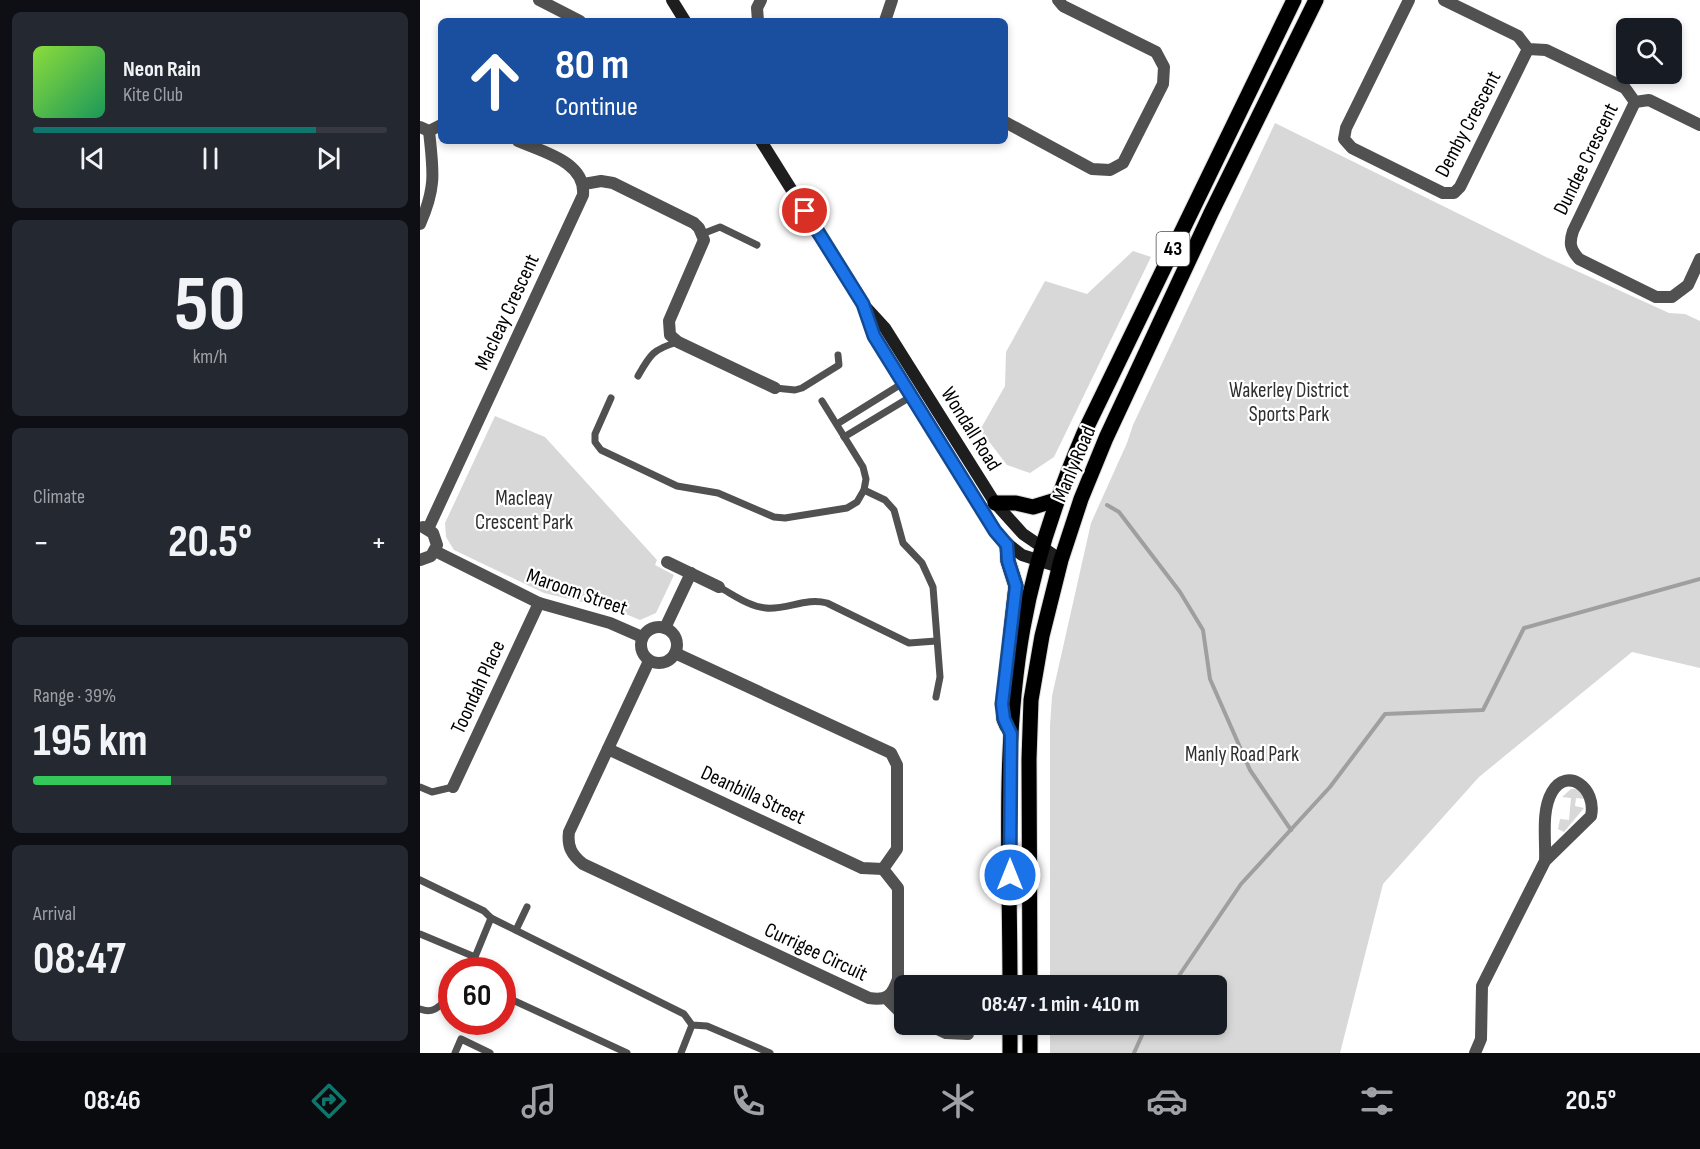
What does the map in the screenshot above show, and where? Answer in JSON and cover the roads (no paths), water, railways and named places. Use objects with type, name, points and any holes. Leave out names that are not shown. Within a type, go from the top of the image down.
[{"type":"main road","points":[[672,0],[683,18]]},
{"type":"main road","name":"Manly Road","points":[[1010,975],[1011,734],[1021,641],[1040,554],[1056,500],[1084,433],[1294,0]]},
{"type":"main road","name":"Manly Road","points":[[1029,975],[1031,700],[1042,636],[1060,564],[1081,500],[1103,447],[1215,205],[1316,0]]},
{"type":"main road","name":"Wondall Road","points":[[763,144],[863,304],[885,328],[995,502],[1040,554],[1060,564]]},
{"type":"main road","name":"Wondall Road","points":[[863,304],[874,336],[995,531],[1007,545],[1022,555],[1040,554]]},
{"type":"main road","points":[[995,502],[1033,507],[1056,500]]},
{"type":"main road","points":[[1007,545],[1008,561],[1016,586],[1002,704],[1004,719],[1011,734]]},
{"type":"main road","points":[[1010,1035],[1010,1053]]},
{"type":"main road","points":[[1030,1035],[1030,1053]]},
{"type":"street","points":[[539,0],[574,18]]},
{"type":"street","points":[[758,18],[757,8],[760,0]]},
{"type":"street","points":[[886,18],[892,0]]},
{"type":"street","points":[[1008,124],[1092,169],[1110,170],[1123,163],[1163,84],[1164,68],[1156,52],[1063,6],[1058,0]]},
{"type":"street","name":"Demby Crescent","points":[[1409,0],[1346,128],[1344,139],[1352,148],[1443,193],[1454,193],[1460,187],[1528,49]]},
{"type":"street","points":[[1444,0],[1518,36],[1528,49],[1546,50],[1625,88],[1635,102],[1650,100],[1700,125]]},
{"type":"street","name":"Dundee Crescent","points":[[1635,102],[1573,231],[1569,242],[1572,251],[1579,259],[1656,297],[1672,297],[1688,285],[1700,259]]},
{"type":"street","points":[[420,224],[429,204],[434,181],[430,128]]},
{"type":"street","points":[[524,144],[570,165],[580,175],[584,184],[601,181],[613,183],[694,223],[704,240],[669,321],[669,335],[678,342],[775,388]]},
{"type":"street","name":"Macleay Crescent","points":[[424,528],[583,195],[584,184]]},
{"type":"street","points":[[420,560],[431,556],[435,551],[436,538],[424,528]]},
{"type":"street","name":"Maroom Street","points":[[435,551],[539,603],[610,623],[642,637]]},
{"type":"street","points":[[667,562],[719,587]]},
{"type":"street","points":[[665,628],[691,573]]},
{"type":"street","name":"Toondah Place","points":[[453,787],[539,603]]},
{"type":"street","points":[[665,628],[676,638],[675,653],[672,658],[663,663],[649,661],[641,650],[642,637],[650,629],[665,628]]},
{"type":"street","points":[[675,653],[891,753],[897,765],[897,849],[883,869]]},
{"type":"street","name":"Currigee Circuit","points":[[649,661],[569,832],[570,851],[576,859],[869,998],[879,1000],[886,998],[894,989],[898,979],[898,888],[883,869]]},
{"type":"street","name":"Deanbilla Street","points":[[608,749],[862,868],[883,869]]},
{"type":"street","points":[[1475,1053],[1481,1040],[1482,986],[1545,861],[1591,816],[1593,806],[1591,796],[1586,787],[1576,781],[1563,782],[1553,790],[1546,808],[1545,861]]},
{"type":"street","points":[[886,998],[894,1006]]},
{"type":"lane","points":[[702,234],[722,224],[757,245]]},
{"type":"lane","points":[[638,376],[651,354],[661,346],[678,342]]},
{"type":"lane","points":[[775,388],[795,390],[802,388],[839,365],[838,356]]},
{"type":"lane","points":[[837,424],[903,383]]},
{"type":"lane","points":[[844,437],[912,396]]},
{"type":"lane","points":[[610,398],[595,434],[595,442],[601,450],[677,486],[718,493],[774,517],[785,518],[847,508],[856,502],[864,490],[866,479],[863,467],[822,401]]},
{"type":"lane","points":[[864,490],[885,500],[894,510],[903,543],[922,563],[933,587],[940,677],[936,697]]},
{"type":"lane","points":[[719,587],[756,607],[769,609],[816,600],[827,603],[909,643],[936,641]]},
{"type":"lane","points":[[420,787],[432,792],[453,787]]},
{"type":"lane","points":[[420,880],[484,910],[492,918],[684,1014],[692,1025]]},
{"type":"lane","points":[[516,930],[527,907]]},
{"type":"lane","points":[[420,934],[475,957],[492,918]]},
{"type":"lane","points":[[516,1001],[627,1053]]},
{"type":"lane","points":[[420,1009],[427,1012],[438,1008]]},
{"type":"lane","points":[[681,1053],[692,1025]]},
{"type":"lane","points":[[692,1025],[707,1026],[770,1053]]},
{"type":"lane","points":[[455,1053],[461,1040],[490,1053]]},
{"type":"waterway","points":[[1107,505],[1119,512],[1180,592],[1203,630],[1210,679],[1250,770],[1291,830]]},
{"type":"waterway","points":[[1179,975],[1241,884],[1330,787],[1385,714],[1483,710],[1524,628],[1700,579]]},
{"type":"waterway","points":[[1134,1053],[1142,1035]]},
{"type":"park label","name":"Wakerley District Sports Park","points":[[1289,402]]},
{"type":"park label","name":"Macleay Crescent Park","points":[[524,510]]},
{"type":"park label","name":"Manly Road Park","points":[[1242,754]]}]
